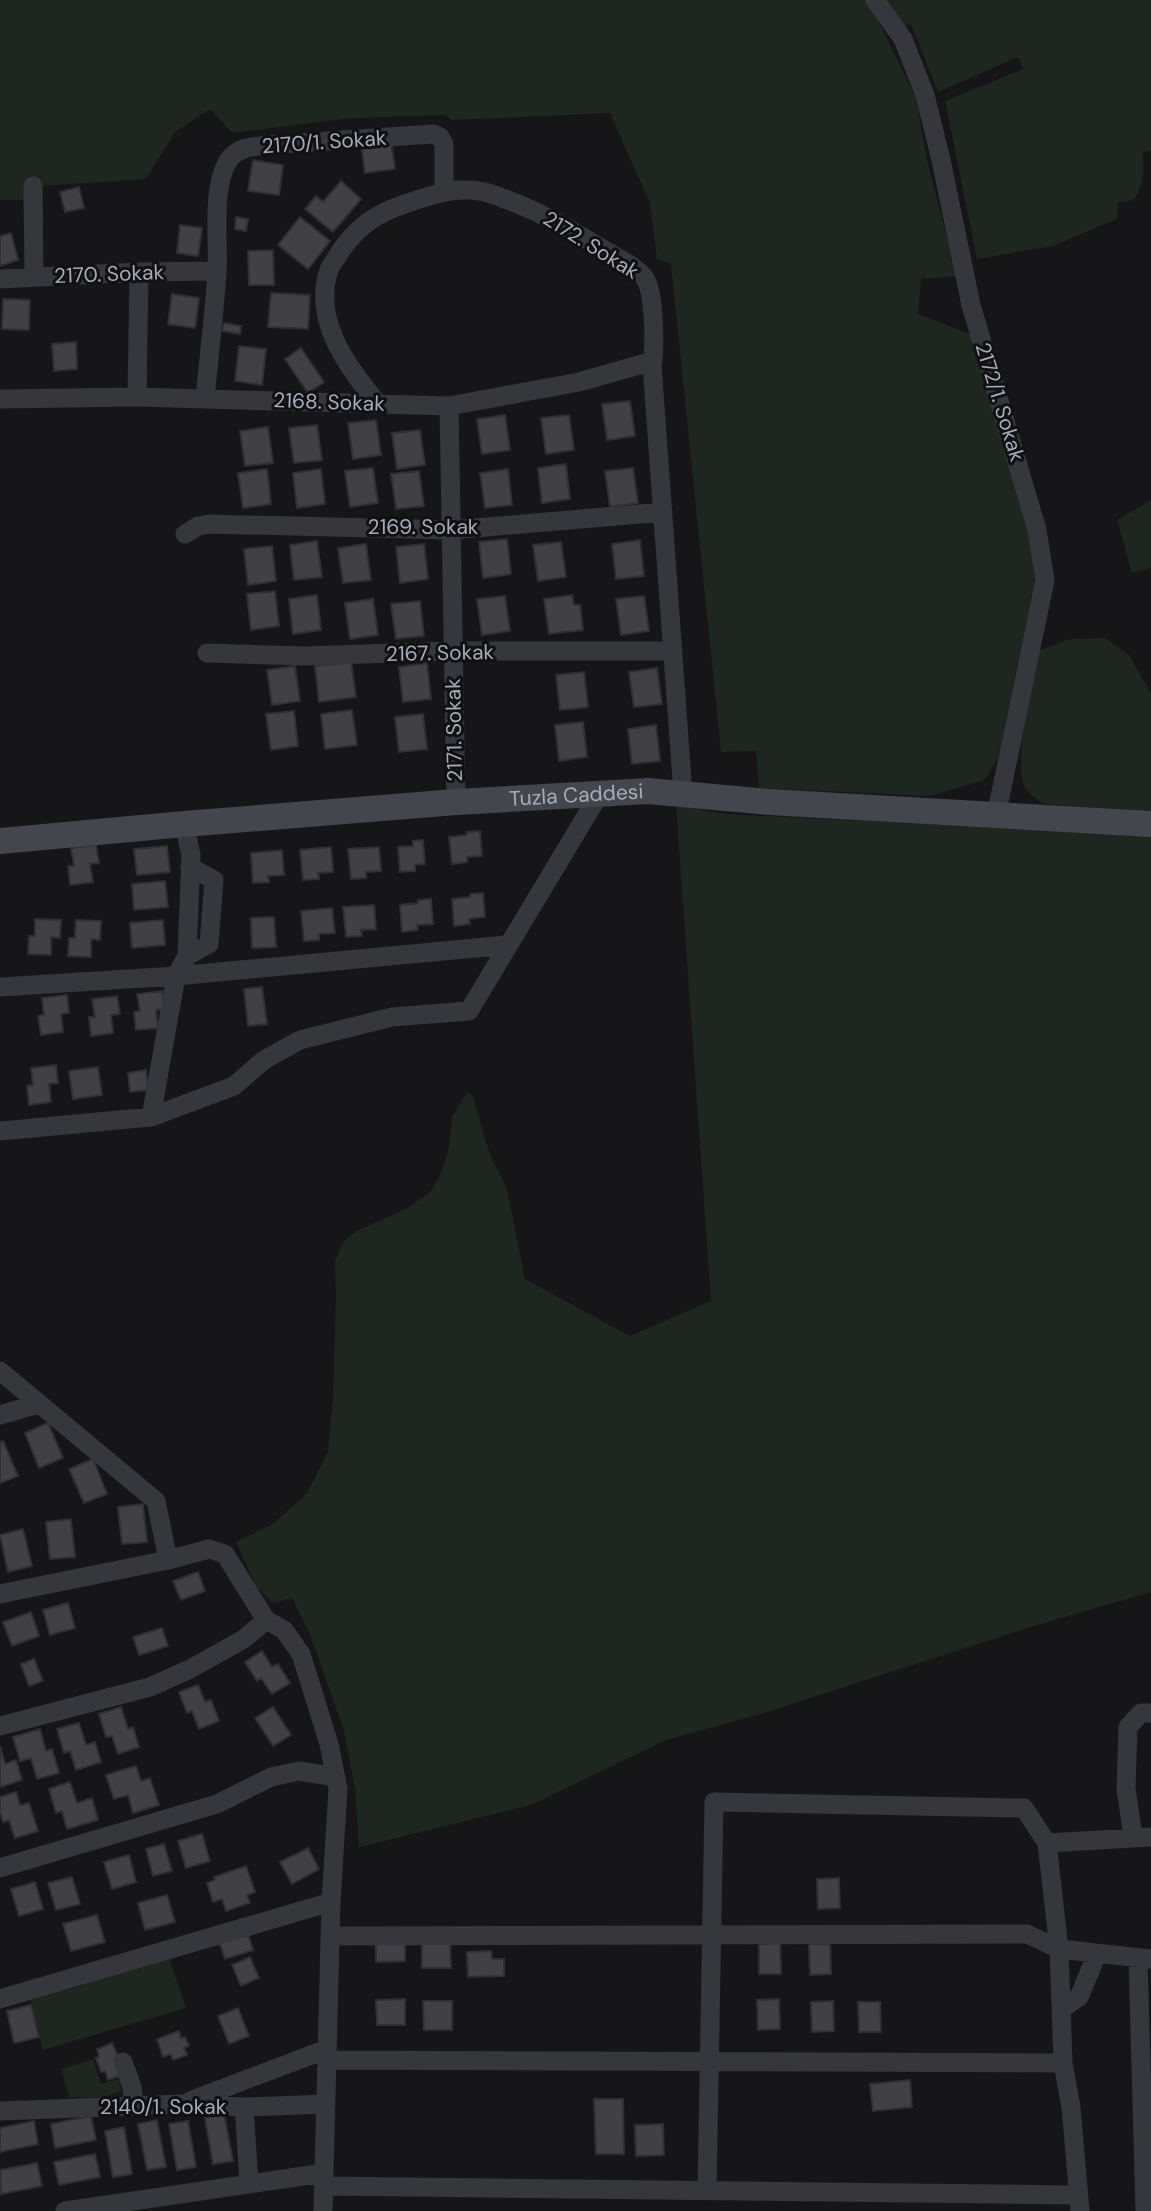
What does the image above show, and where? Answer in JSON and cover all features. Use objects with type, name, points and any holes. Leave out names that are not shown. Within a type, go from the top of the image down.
[{"type":"main road","name":"Tuzla Caddesi","points":[[0,841],[456,802],[648,791],[769,802],[1151,824]]},
{"type":"street","name":"2172/1. Sokak","points":[[874,0],[903,39],[925,94],[971,304],[1034,518],[1045,580],[996,816]]},
{"type":"street","name":"2170/1. Sokak","points":[[205,398],[217,271],[219,198],[223,172],[229,159],[237,152],[246,148],[433,134],[440,137],[444,144],[444,191]]},
{"type":"street","points":[[33,186],[34,277]]},
{"type":"street","name":"2172. Sokak","points":[[378,404],[353,373],[335,342],[327,316],[326,291],[330,269],[345,244],[360,227],[387,210],[444,191],[483,191],[535,210],[632,266],[644,276],[649,288],[654,334],[653,361],[683,794]]},
{"type":"street","name":"2170. Sokak","points":[[0,279],[217,271]]},
{"type":"street","points":[[137,397],[139,272]]},
{"type":"street","name":"2168. Sokak","points":[[0,399],[205,398],[449,406],[579,382],[653,361]]},
{"type":"street","name":"2171. Sokak","points":[[449,406],[456,802]]},
{"type":"street","name":"2169. Sokak","points":[[185,534],[198,526],[216,523],[451,530],[663,512]]},
{"type":"street","name":"2167. Sokak","points":[[207,653],[305,656],[453,651],[673,651]]},
{"type":"street","points":[[0,1131],[151,1117],[234,1086],[264,1060],[300,1040],[392,1017],[469,1011],[600,793]]},
{"type":"street","points":[[151,1117],[176,976],[187,956],[191,855],[184,824]]},
{"type":"street","points":[[0,987],[176,976],[507,944]]},
{"type":"street","points":[[0,1371],[156,1501],[168,1560]]},
{"type":"street","points":[[0,1415],[38,1404]]},
{"type":"street","points":[[0,1594],[168,1560],[209,1549],[225,1554],[266,1620],[284,1630],[301,1654],[329,1744],[338,1789],[331,1902],[323,2211]]},
{"type":"street","points":[[0,1726],[150,1687],[190,1669],[244,1639],[266,1620]]},
{"type":"street","points":[[1047,1843],[1142,1837],[1126,1789],[1128,1727],[1141,1713],[1151,1713]]},
{"type":"street","points":[[0,1868],[217,1804],[271,1777],[299,1770],[335,1777]]},
{"type":"street","points":[[65,2211],[249,2183],[324,2180],[1078,2203],[1071,2107],[1063,2063],[1059,1949],[1047,1843],[1024,1808],[713,1802],[708,2191]]},
{"type":"street","points":[[0,1999],[331,1902]]},
{"type":"street","points":[[330,1936],[1027,1934],[1059,1949],[1144,1959],[1145,2211]]},
{"type":"street","points":[[1061,2009],[1079,1997],[1097,1954]]},
{"type":"street","points":[[183,2104],[327,2055],[709,2062],[1063,2063]]},
{"type":"street","points":[[123,2062],[132,2087],[134,2105]]},
{"type":"street","name":"2140/1. Sokak","points":[[0,2111],[134,2105],[244,2107],[326,2104]]},
{"type":"street","points":[[244,2107],[249,2183]]},
{"type":"shaded area","points":[[0,0],[866,0],[916,98],[927,160],[957,276],[921,279],[918,314],[973,335],[1017,475],[1033,554],[1035,590],[998,758],[985,780],[930,796],[759,788],[756,751],[721,752],[671,264],[657,259],[650,203],[610,113],[452,120],[446,115],[352,118],[232,133],[210,109],[175,132],[146,179],[41,186],[39,200],[0,200]]},
{"type":"shaded area","points":[[886,0],[1151,0],[1151,151],[1143,152],[1143,177],[1134,200],[1118,203],[1117,219],[1053,246],[977,259],[945,101],[1023,69],[1018,57],[938,92],[911,24],[903,26]]},
{"type":"shaded area","points":[[1151,500],[1151,568],[1132,573],[1117,520]]},
{"type":"shaded area","points":[[1105,638],[1129,655],[1151,694],[1151,812],[1044,804],[1030,794],[1021,774],[1022,741],[1036,652],[1070,639]]},
{"type":"shaded area","points":[[676,805],[726,814],[1151,835],[1151,1592],[1024,1629],[764,1713],[666,1740],[531,1805],[359,1847],[355,1789],[344,1731],[311,1637],[292,1598],[273,1603],[256,1586],[236,1542],[274,1523],[307,1493],[328,1452],[333,1397],[335,1261],[343,1242],[356,1231],[408,1208],[431,1191],[441,1174],[449,1148],[452,1117],[465,1095],[470,1093],[473,1096],[489,1152],[507,1189],[525,1279],[630,1336],[711,1301]]},
{"type":"shaded area","points":[[168,1955],[186,2008],[43,2050],[30,1998],[78,1987]]},
{"type":"shaded area","points":[[93,2059],[101,2084],[118,2079],[122,2091],[105,2097],[69,2097],[61,2069]]},
{"type":"building","points":[[391,141],[395,169],[365,173],[361,145]]},
{"type":"building","points":[[253,160],[283,165],[279,195],[248,191]]},
{"type":"building","points":[[341,181],[361,199],[333,232],[305,209],[316,196],[323,202]]},
{"type":"building","points":[[79,187],[84,208],[65,212],[60,192]]},
{"type":"building","points":[[236,217],[248,219],[246,231],[235,229]]},
{"type":"building","points":[[300,217],[330,241],[308,269],[278,245]]},
{"type":"building","points":[[180,225],[202,228],[198,256],[177,253]]},
{"type":"building","points":[[11,233],[18,260],[0,266],[0,236]]},
{"type":"building","points":[[273,250],[274,285],[249,285],[248,251]]},
{"type":"building","points":[[271,293],[310,295],[308,329],[268,327]]},
{"type":"building","points":[[172,294],[199,298],[195,328],[168,324]]},
{"type":"building","points":[[3,299],[30,300],[29,330],[2,329]]},
{"type":"building","points":[[224,323],[241,326],[240,334],[222,331]]},
{"type":"building","points":[[76,342],[77,369],[54,371],[52,344]]},
{"type":"building","points":[[239,346],[266,349],[262,385],[235,381]]},
{"type":"building","points":[[301,348],[324,382],[308,393],[285,359]]},
{"type":"building","points":[[630,401],[635,436],[607,440],[602,404]]},
{"type":"building","points":[[505,415],[510,450],[482,454],[477,419]]},
{"type":"building","points":[[569,415],[574,450],[546,454],[541,418]]},
{"type":"building","points":[[376,420],[381,455],[353,459],[348,423]]},
{"type":"building","points":[[317,425],[322,460],[294,463],[289,428]]},
{"type":"building","points":[[268,427],[273,463],[245,466],[240,431]]},
{"type":"building","points":[[420,430],[425,465],[397,469],[392,433]]},
{"type":"building","points":[[566,464],[570,499],[542,503],[538,468]]},
{"type":"building","points":[[373,468],[378,503],[350,507],[345,471]]},
{"type":"building","points":[[633,468],[638,503],[610,507],[605,471]]},
{"type":"building","points":[[267,469],[271,504],[243,508],[238,473]]},
{"type":"building","points":[[321,469],[325,504],[297,508],[293,473]]},
{"type":"building","points":[[508,469],[512,505],[485,508],[480,473]]},
{"type":"building","points":[[419,471],[424,506],[396,509],[391,474]]},
{"type":"building","points":[[507,539],[511,574],[483,578],[479,542]]},
{"type":"building","points":[[640,540],[644,576],[616,579],[612,544]]},
{"type":"building","points":[[317,541],[322,577],[294,580],[290,545]]},
{"type":"building","points":[[561,542],[566,577],[538,581],[533,545]]},
{"type":"building","points":[[366,544],[371,580],[343,583],[338,548]]},
{"type":"building","points":[[424,544],[428,579],[400,583],[396,547]]},
{"type":"building","points":[[272,546],[276,581],[248,585],[244,549]]},
{"type":"building","points":[[275,591],[279,626],[251,630],[247,594]]},
{"type":"building","points":[[317,595],[321,630],[293,634],[289,599]]},
{"type":"building","points":[[572,595],[574,605],[580,605],[583,630],[549,634],[544,599]]},
{"type":"building","points":[[505,596],[510,631],[482,635],[477,599]]},
{"type":"building","points":[[644,596],[649,631],[621,635],[616,599]]},
{"type":"building","points":[[373,599],[378,635],[350,639],[345,603]]},
{"type":"building","points":[[420,601],[424,636],[396,639],[391,604]]},
{"type":"building","points":[[351,662],[356,697],[319,702],[315,666]]},
{"type":"building","points":[[427,663],[431,699],[403,702],[399,667]]},
{"type":"building","points":[[295,666],[300,701],[272,705],[267,670]]},
{"type":"building","points":[[657,668],[662,704],[634,707],[629,672]]},
{"type":"building","points":[[584,672],[588,707],[560,710],[556,675]]},
{"type":"building","points":[[352,710],[357,745],[325,749],[321,714]]},
{"type":"building","points":[[294,711],[298,746],[271,750],[266,714]]},
{"type":"building","points":[[423,714],[427,749],[399,752],[395,717]]},
{"type":"building","points":[[583,722],[587,757],[559,761],[555,725]]},
{"type":"building","points":[[656,725],[660,761],[632,764],[628,729]]},
{"type":"building","points":[[480,831],[482,856],[467,857],[467,862],[452,864],[449,837]]},
{"type":"building","points":[[423,840],[425,864],[415,865],[415,871],[400,872],[398,847],[413,846],[413,841]]},
{"type":"building","points":[[96,845],[99,863],[90,864],[93,882],[70,885],[68,866],[74,866],[71,848]]},
{"type":"building","points":[[167,846],[170,872],[137,875],[134,849]]},
{"type":"building","points":[[331,847],[333,872],[318,873],[319,879],[303,880],[300,850]]},
{"type":"building","points":[[379,847],[381,871],[366,872],[366,878],[351,879],[348,849]]},
{"type":"building","points":[[282,850],[284,875],[268,876],[269,882],[253,883],[251,853]]},
{"type":"building","points":[[165,881],[168,907],[134,910],[132,884]]},
{"type":"building","points":[[483,893],[485,917],[469,919],[470,924],[454,926],[452,899]]},
{"type":"building","points":[[431,899],[433,924],[417,925],[418,930],[402,932],[400,905]]},
{"type":"building","points":[[374,905],[376,929],[361,930],[362,936],[346,937],[343,907]]},
{"type":"building","points":[[332,908],[335,933],[319,934],[319,940],[304,941],[301,911]]},
{"type":"building","points":[[274,917],[276,947],[252,948],[251,918]]},
{"type":"building","points":[[35,919],[61,920],[60,938],[51,937],[51,955],[28,954],[29,936],[35,936]]},
{"type":"building","points":[[76,920],[101,921],[100,940],[91,939],[91,957],[68,956],[69,938],[75,938]]},
{"type":"building","points":[[163,920],[165,945],[132,948],[130,923]]},
{"type":"building","points":[[262,987],[267,1024],[248,1026],[244,989]]},
{"type":"building","points":[[162,991],[165,1009],[156,1010],[158,1028],[136,1030],[134,1012],[140,1011],[137,994]]},
{"type":"building","points":[[67,995],[69,1013],[61,1014],[63,1032],[41,1035],[38,1016],[44,1015],[42,998]]},
{"type":"building","points":[[117,996],[120,1014],[111,1015],[113,1033],[91,1036],[89,1017],[95,1017],[92,999]]},
{"type":"building","points":[[56,1065],[58,1083],[49,1084],[51,1102],[29,1105],[27,1086],[33,1085],[31,1068]]},
{"type":"building","points":[[98,1067],[102,1095],[73,1099],[69,1071]]},
{"type":"building","points":[[146,1070],[148,1090],[130,1092],[128,1073]]},
{"type":"building","points":[[48,1423],[63,1458],[39,1468],[25,1433]]},
{"type":"building","points":[[3,1441],[18,1476],[0,1483],[0,1442]]},
{"type":"building","points":[[93,1459],[107,1494],[84,1503],[69,1469]]},
{"type":"building","points":[[143,1504],[147,1542],[122,1544],[118,1507]]},
{"type":"building","points":[[71,1519],[75,1557],[50,1559],[46,1522]]},
{"type":"building","points":[[23,1529],[32,1566],[8,1572],[0,1535]]},
{"type":"building","points":[[198,1572],[205,1591],[181,1600],[173,1581]]},
{"type":"building","points":[[68,1603],[75,1628],[50,1635],[43,1610]]},
{"type":"building","points":[[31,1612],[39,1636],[12,1646],[3,1622]]},
{"type":"building","points":[[162,1628],[168,1646],[139,1655],[133,1637]]},
{"type":"building","points":[[262,1651],[272,1667],[278,1664],[290,1683],[272,1694],[261,1678],[257,1681],[245,1662]]},
{"type":"building","points":[[34,1659],[43,1681],[29,1686],[21,1664]]},
{"type":"building","points":[[198,1685],[205,1702],[211,1700],[219,1721],[199,1729],[192,1711],[187,1713],[179,1692]]},
{"type":"building","points":[[121,1707],[128,1729],[133,1727],[139,1747],[118,1754],[112,1736],[106,1737],[99,1714]]},
{"type":"building","points":[[273,1707],[291,1735],[273,1746],[255,1718]]},
{"type":"building","points":[[79,1723],[86,1745],[95,1742],[101,1762],[76,1770],[70,1751],[64,1753],[57,1729]]},
{"type":"building","points":[[40,1729],[46,1751],[52,1749],[59,1773],[37,1779],[31,1758],[20,1761],[13,1737]]},
{"type":"building","points":[[0,1746],[5,1764],[16,1760],[22,1780],[0,1787]]},
{"type":"building","points":[[136,1766],[141,1781],[150,1778],[159,1805],[133,1813],[128,1795],[114,1799],[106,1775]]},
{"type":"building","points":[[70,1782],[77,1803],[92,1798],[98,1820],[67,1829],[62,1811],[56,1813],[49,1789]]},
{"type":"building","points":[[16,1792],[20,1805],[29,1803],[38,1831],[15,1838],[9,1820],[3,1822],[0,1797]]},
{"type":"building","points":[[202,1834],[210,1861],[186,1868],[178,1841]]},
{"type":"building","points":[[164,1844],[172,1871],[153,1876],[146,1849]]},
{"type":"building","points":[[308,1848],[319,1869],[292,1884],[280,1862]]},
{"type":"building","points":[[129,1855],[136,1882],[112,1889],[104,1862]]},
{"type":"building","points":[[246,1866],[255,1892],[247,1895],[250,1903],[226,1911],[222,1899],[213,1902],[207,1883],[215,1880],[214,1877]]},
{"type":"building","points":[[72,1877],[80,1904],[56,1910],[48,1883]]},
{"type":"building","points":[[839,1878],[840,1908],[818,1909],[817,1879]]},
{"type":"building","points":[[35,1882],[43,1909],[19,1916],[11,1889]]},
{"type":"building","points":[[167,1895],[175,1922],[145,1930],[138,1903]]},
{"type":"building","points":[[97,1915],[105,1942],[71,1951],[63,1924]]},
{"type":"building","points":[[247,1931],[253,1950],[225,1959],[219,1941]]},
{"type":"building","points":[[405,1940],[405,1961],[376,1962],[376,1941]]},
{"type":"building","points":[[450,1940],[451,1968],[422,1968],[422,1941]]},
{"type":"building","points":[[780,1943],[781,1974],[759,1974],[759,1944]]},
{"type":"building","points":[[809,1944],[830,1944],[831,1974],[810,1975]]},
{"type":"building","points":[[491,1951],[492,1959],[504,1959],[504,1976],[468,1977],[467,1952]]},
{"type":"building","points":[[250,1957],[259,1978],[241,1986],[232,1965]]},
{"type":"building","points":[[405,1999],[405,2025],[377,2025],[376,2000]]},
{"type":"building","points":[[779,1999],[780,2029],[758,2030],[757,2000]]},
{"type":"building","points":[[423,2001],[452,2001],[452,2030],[424,2030]]},
{"type":"building","points":[[833,2001],[834,2031],[812,2032],[811,2002]]},
{"type":"building","points":[[858,2002],[880,2002],[881,2032],[859,2032]]},
{"type":"building","points":[[31,2005],[39,2037],[14,2043],[7,2011]]},
{"type":"building","points":[[238,2008],[249,2036],[229,2044],[218,2016]]},
{"type":"building","points":[[179,2031],[181,2038],[185,2037],[189,2046],[184,2048],[187,2055],[173,2060],[171,2054],[163,2057],[157,2039]]},
{"type":"building","points":[[112,2043],[122,2065],[123,2075],[108,2080],[105,2071],[101,2072],[96,2058],[99,2057],[97,2049]]},
{"type":"building","points":[[910,2080],[912,2107],[873,2111],[870,2084]]},
{"type":"building","points":[[594,2099],[623,2099],[624,2154],[596,2154]]},
{"type":"building","points":[[224,2114],[233,2161],[213,2164],[205,2118]]},
{"type":"building","points":[[91,2116],[96,2140],[55,2148],[51,2124]]},
{"type":"building","points":[[157,2120],[166,2167],[147,2170],[138,2124]]},
{"type":"building","points":[[34,2121],[38,2144],[0,2152],[0,2128]]},
{"type":"building","points":[[188,2121],[196,2167],[177,2170],[169,2124]]},
{"type":"building","points":[[663,2124],[664,2155],[636,2156],[635,2125]]},
{"type":"building","points":[[124,2127],[132,2174],[113,2177],[105,2131]]},
{"type":"building","points":[[95,2154],[100,2177],[59,2185],[54,2162]]},
{"type":"building","points":[[37,2163],[42,2186],[1,2194],[0,2170]]}]
